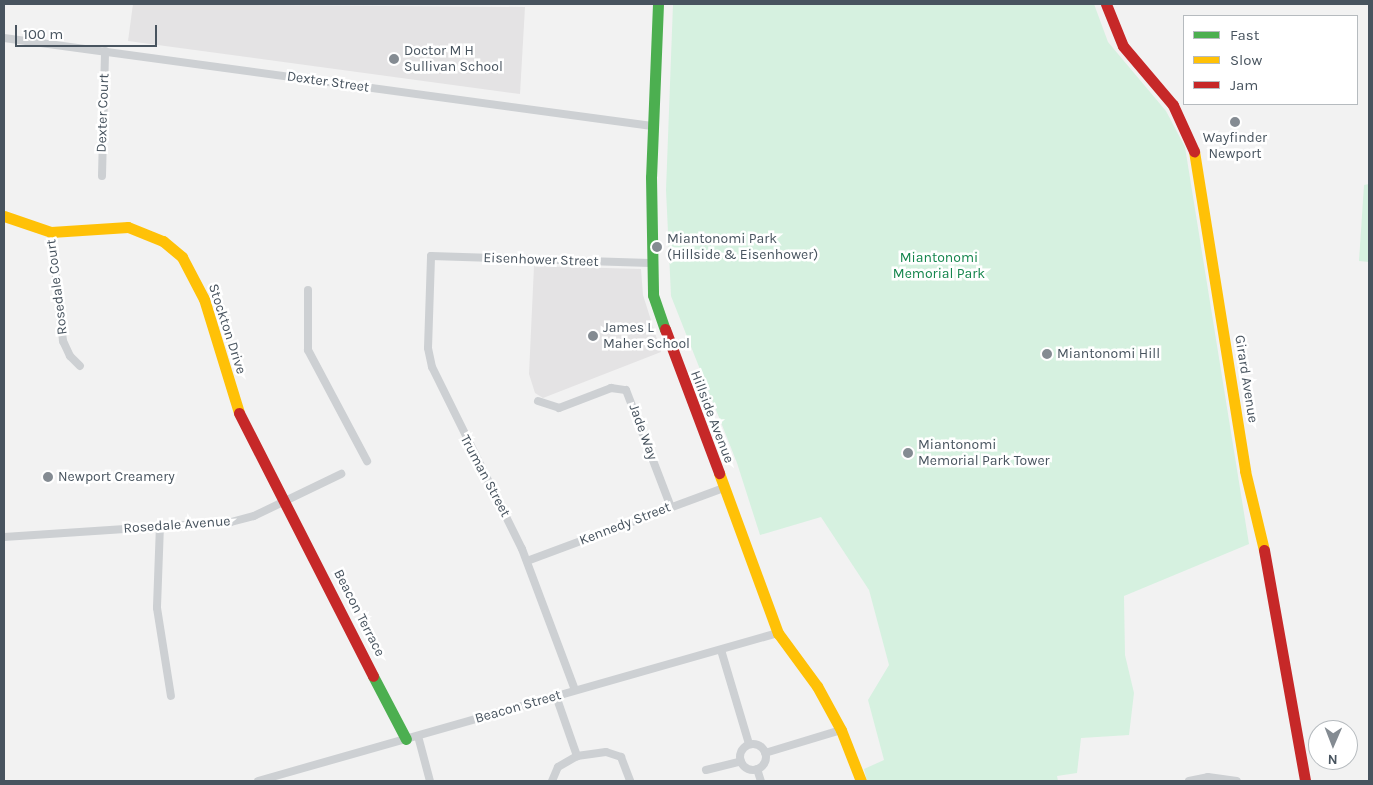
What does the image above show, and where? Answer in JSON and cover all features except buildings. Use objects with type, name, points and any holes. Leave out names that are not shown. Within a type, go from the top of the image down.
[{"type":"street","name":"Hillside Avenue","points":[[658,4],[652,126],[650,264],[652,295],[664,334],[778,633],[817,686],[841,730],[862,781]]},
{"type":"street","name":"Girard Avenue","points":[[1106,4],[1124,46],[1173,104],[1192,142],[1248,486],[1265,554],[1305,781]]},
{"type":"street","name":"Dexter Street","points":[[4,38],[652,126]]},
{"type":"street","name":"Dexter Court","points":[[102,176],[105,51]]},
{"type":"street","name":"Stockton Drive","points":[[4,216],[51,232],[128,227],[163,242],[182,257],[204,299],[243,425],[283,503]]},
{"type":"street","name":"Rosedale Court","points":[[51,232],[63,341],[70,356],[80,366]]},
{"type":"street","name":"Eisenhower Street","points":[[431,256],[650,264]]},
{"type":"street","name":"Truman Street","points":[[431,256],[428,348],[432,367],[527,561],[575,690]]},
{"type":"street","points":[[308,290],[308,350],[367,461]]},
{"type":"street","name":"Jade Way","points":[[538,401],[559,408],[611,388],[626,390],[670,507]]},
{"type":"street","name":"Rosedale Avenue","points":[[4,537],[160,525],[231,522],[283,503],[340,474]]},
{"type":"street","name":"Kennedy Street","points":[[527,561],[723,488]]},
{"type":"street","name":"Beacon Terrace","points":[[283,503],[406,740]]},
{"type":"street","points":[[160,525],[158,629],[171,696]]},
{"type":"street","name":"Beacon Street","points":[[258,781],[273,779],[575,690],[778,633]]},
{"type":"street","points":[[721,650],[749,744]]},
{"type":"street","points":[[556,696],[577,756]]},
{"type":"street","points":[[766,752],[841,730]]},
{"type":"street","points":[[418,736],[430,781]]},
{"type":"street","points":[[749,744],[759,745],[766,752],[765,762],[757,769],[747,768],[741,761],[741,751],[749,744]]},
{"type":"street","points":[[552,781],[558,767],[577,756],[616,753],[624,762],[630,781]]},
{"type":"street","points":[[706,770],[741,761]]},
{"type":"street","points":[[757,769],[760,781]]},
{"type":"street","points":[[1189,781],[1208,779],[1237,781]]},
{"type":"shaded area","name":"Doctor M H Sullivan School","points":[[133,4],[525,7],[520,94],[128,41]]},
{"type":"shaded area","name":"James L Maher School","points":[[534,266],[641,269],[643,295],[661,352],[543,398],[535,393],[529,374]]},
{"type":"green space","name":"Miantonomi Memorial Park","points":[[673,4],[1094,4],[1108,42],[1166,111],[1185,147],[1249,544],[1124,596],[1125,655],[1134,693],[1129,735],[1081,738],[1077,773],[1057,776],[1058,781],[867,781],[864,769],[884,760],[868,700],[889,665],[869,590],[821,517],[760,535],[737,463],[671,296],[666,190]]},
{"type":"green space","points":[[1369,184],[1369,262],[1359,261],[1364,185]]},
{"type":"traffic: fast","points":[[658,4],[651,177],[653,295],[665,329]]},
{"type":"traffic: fast","points":[[373,676],[406,739]]},
{"type":"traffic: slow","points":[[1194,151],[1245,471],[1264,550]]},
{"type":"traffic: slow","points":[[4,216],[51,232],[128,227],[163,241],[182,257],[204,299],[239,413]]},
{"type":"traffic: slow","points":[[719,473],[778,633],[817,686],[841,730],[861,781]]},
{"type":"traffic: jam","points":[[1106,4],[1123,46],[1173,105],[1194,151]]},
{"type":"traffic: jam","points":[[665,329],[719,473]]},
{"type":"traffic: jam","points":[[239,413],[373,676]]},
{"type":"traffic: jam","points":[[1264,550],[1305,781]]},
{"type":"place","name":"Doctor M H Sullivan School","points":[[394,59]]},
{"type":"place","name":"Wayfinder Newport","points":[[1235,122]]},
{"type":"place","name":"Miantonomi Park (Hillside & Eisenhower)","points":[[657,247]]},
{"type":"place","name":"James L Maher School","points":[[593,336]]},
{"type":"place","name":"Miantonomi Hill","points":[[1047,354]]},
{"type":"place","name":"Miantonomi Memorial Park Tower","points":[[908,453]]},
{"type":"place","name":"Newport Creamery","points":[[48,477]]}]
